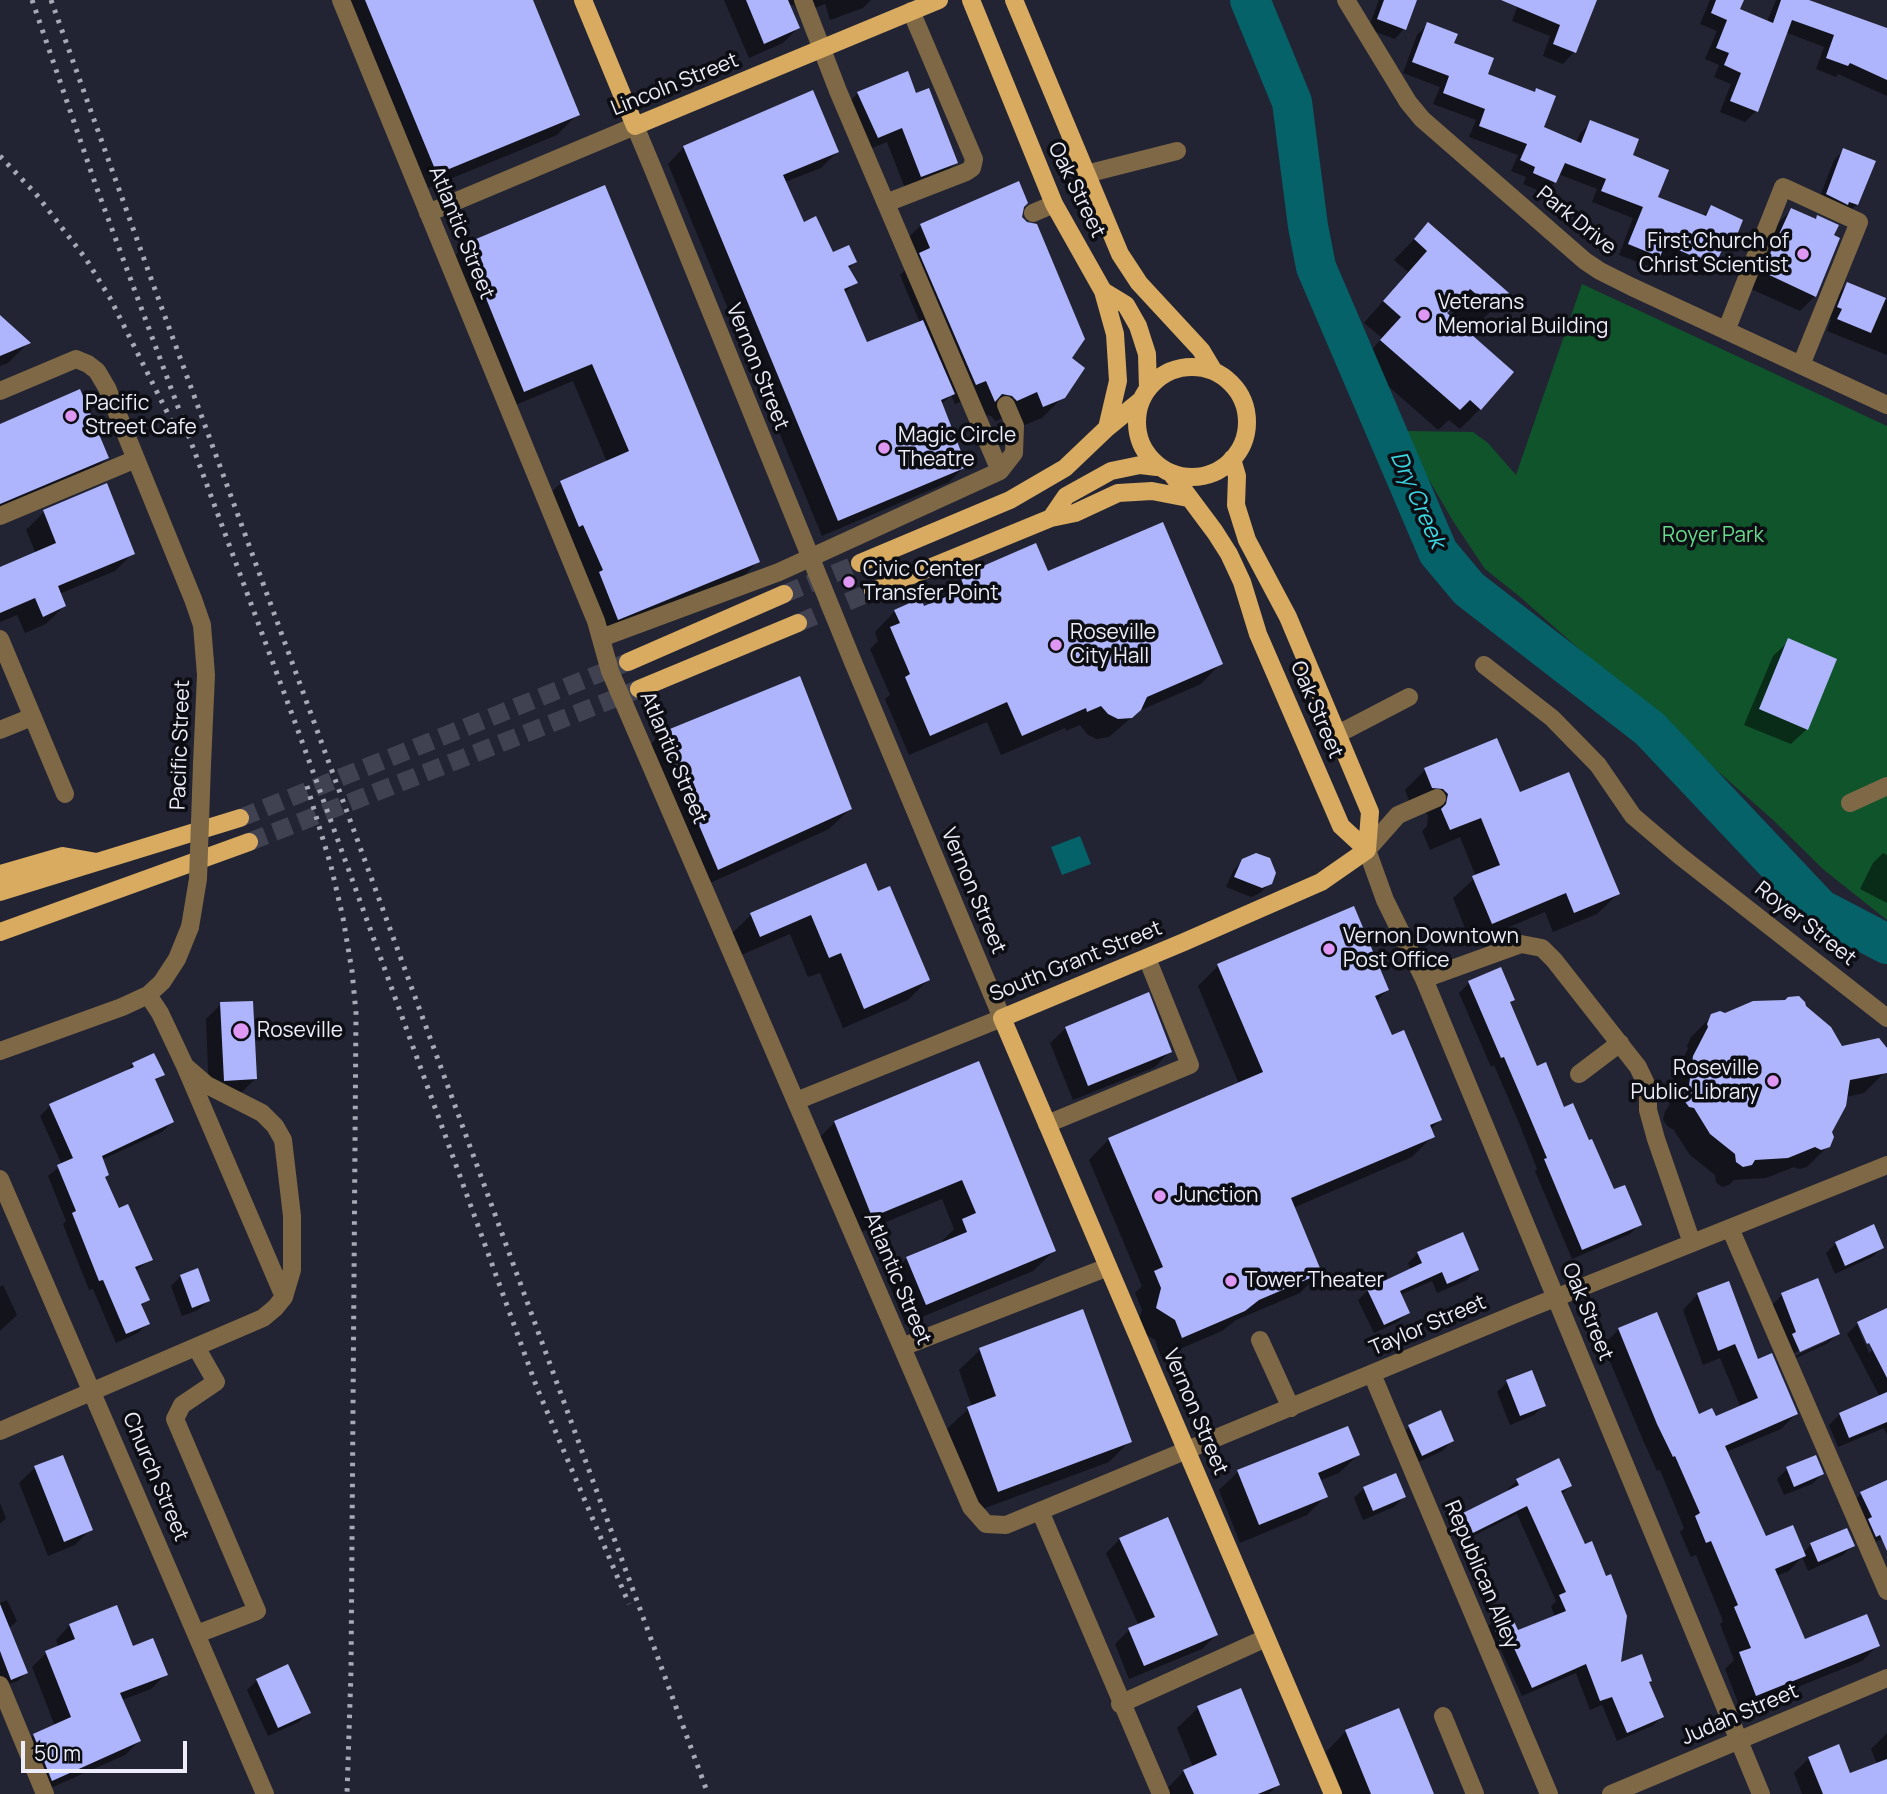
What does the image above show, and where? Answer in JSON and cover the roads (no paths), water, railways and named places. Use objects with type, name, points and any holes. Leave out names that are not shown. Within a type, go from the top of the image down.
[{"type":"main road","name":"Vernon Street","points":[[583,0],[635,126]]},
{"type":"main road","name":"Lincoln Street","points":[[635,126],[822,49],[913,7],[939,0]]},
{"type":"main road","name":"Oak Street","points":[[971,0],[1055,204],[1103,290],[1126,305],[1138,326],[1147,354],[1144,394]]},
{"type":"main road","name":"Oak Street","points":[[1014,0],[1126,264],[1139,283],[1201,349],[1213,370]]},
{"type":"main road","points":[[1103,290],[1115,334],[1118,381],[1107,428]]},
{"type":"main road","points":[[860,563],[1010,500],[1065,468],[1158,378],[1184,367],[1213,370],[1225,377],[1235,388],[1247,414],[1243,443],[1231,459],[1213,473],[1199,477],[1140,465],[1111,471],[1066,496],[1051,518]]},
{"type":"main road","points":[[1144,394],[1137,415],[1140,443],[1164,470]]},
{"type":"main road","name":"Oak Street","points":[[1231,459],[1237,476],[1236,505],[1247,540],[1288,617],[1370,812],[1367,850]]},
{"type":"main road","name":"Oak Street","points":[[1164,470],[1215,532],[1233,564],[1242,582],[1258,634],[1341,826],[1367,850]]},
{"type":"main road","points":[[873,591],[1051,518],[1075,513],[1118,493],[1152,491],[1188,498]]},
{"type":"main road","points":[[628,662],[784,594]]},
{"type":"main road","points":[[639,689],[798,623]]},
{"type":"main road","points":[[0,892],[240,818]]},
{"type":"main road","points":[[0,932],[249,842]]},
{"type":"main road","name":"South Grant Street","points":[[1002,1018],[1321,881],[1367,850]]},
{"type":"main road","points":[[0,874],[63,856],[100,862]]},
{"type":"main road","name":"Vernon Street","points":[[1002,1018],[1333,1794]]},
{"type":"street","name":"Atlantic Street","points":[[341,0],[601,638],[610,671],[971,1507],[986,1524]]},
{"type":"street","points":[[803,0],[1000,471]]},
{"type":"street","name":"Park Drive","points":[[1346,0],[1408,102],[1422,119],[1600,271],[1887,405]]},
{"type":"street","points":[[886,203],[967,172],[972,168],[974,159],[913,7]]},
{"type":"street","name":"Lincoln Street","points":[[428,213],[635,126]]},
{"type":"street","name":"Vernon Street","points":[[635,126],[1002,1018]]},
{"type":"street","points":[[1086,174],[1177,151]]},
{"type":"street","points":[[1726,331],[1783,187],[1859,222],[1801,365]]},
{"type":"street","points":[[1033,213],[1055,204]]},
{"type":"street","name":"Pacific Street","points":[[0,391],[76,359],[97,372],[107,388],[193,599],[202,625],[206,675],[198,879],[190,928],[177,959],[162,982],[148,995],[0,1051]]},
{"type":"street","points":[[601,638],[811,559],[1000,471],[1014,453],[1015,426],[1006,405]]},
{"type":"street","points":[[0,516],[136,459]]},
{"type":"street","points":[[0,639],[65,794]]},
{"type":"street","name":"Royer Street","points":[[1485,665],[1552,718],[1598,765],[1633,816],[1887,1018]]},
{"type":"street","points":[[1338,734],[1409,696]]},
{"type":"street","points":[[0,730],[32,717]]},
{"type":"street","points":[[1850,803],[1887,786]]},
{"type":"street","points":[[1367,850],[1398,815],[1437,798]]},
{"type":"street","name":"Oak Street","points":[[1367,850],[1385,900],[1424,979],[1761,1794]]},
{"type":"street","points":[[1424,979],[1521,944],[1542,948],[1638,1067],[1648,1088],[1648,1110],[1656,1139],[1692,1243]]},
{"type":"street","points":[[1046,1124],[1189,1065],[1147,958]]},
{"type":"street","points":[[148,995],[160,1013],[185,1066],[284,1297]]},
{"type":"street","name":"South Grant Street","points":[[796,1101],[1002,1018]]},
{"type":"street","points":[[1579,1074],[1620,1043]]},
{"type":"street","points":[[0,1431],[263,1318],[284,1297],[292,1270],[292,1216],[283,1140],[275,1126],[262,1113],[206,1085],[185,1066]]},
{"type":"street","name":"Taylor Street","points":[[986,1524],[1006,1525],[1887,1165]]},
{"type":"street","name":"Church Street","points":[[0,1179],[265,1794]]},
{"type":"street","points":[[1730,1228],[1887,1591]]},
{"type":"street","points":[[902,1347],[1108,1267]]},
{"type":"street","points":[[1260,1340],[1291,1408]]},
{"type":"street","points":[[196,1347],[216,1382],[182,1405],[175,1419],[257,1611],[197,1634]]},
{"type":"street","name":"Republican Alley","points":[[1372,1374],[1549,1794]]},
{"type":"street","points":[[1040,1511],[1120,1704],[1161,1794]]},
{"type":"street","points":[[1120,1704],[1266,1638]]},
{"type":"street","name":"Judah Street","points":[[1611,1794],[1887,1678]]},
{"type":"street","points":[[0,1685],[46,1794]]},
{"type":"street","points":[[1443,1716],[1475,1794]]},
{"type":"waterway","name":"Dry Creek","points":[[1250,0],[1292,102],[1316,267],[1438,552],[1469,589],[1650,729],[1820,909],[1887,944]]},
{"type":"tunnel","points":[[784,594],[860,563]]},
{"type":"tunnel","points":[[798,623],[873,591]]},
{"type":"tunnel","points":[[240,818],[628,662]]},
{"type":"tunnel","points":[[249,842],[639,689]]},
{"type":"railway","points":[[32,0],[96,186],[296,725],[537,1388],[629,1604]]},
{"type":"railway","points":[[51,0],[708,1794]]},
{"type":"railway","points":[[0,156],[36,194],[86,259],[110,298],[176,430]]},
{"type":"railway","points":[[307,786],[331,866],[343,918],[356,1013],[351,1672],[347,1794]]},
{"type":"place","name":"First Church of Christ Scientist","points":[[1803,254]]},
{"type":"place","name":"Veterans Memorial Building","points":[[1424,315]]},
{"type":"place","name":"Pacific Street Cafe","points":[[71,416]]},
{"type":"place","name":"Magic Circle Theatre","points":[[884,448]]},
{"type":"place","name":"Civic Center Transfer Point","points":[[849,582]]},
{"type":"place","name":"Roseville City Hall","points":[[1056,645]]},
{"type":"place","name":"Vernon Downtown Post Office","points":[[1329,949]]},
{"type":"place","name":"Roseville","points":[[241,1031]]},
{"type":"place","name":"Roseville Public Library","points":[[1773,1081]]},
{"type":"place","name":"Junction","points":[[1160,1196]]},
{"type":"place","name":"Tower Theater","points":[[1231,1281]]},
{"type":"park label","name":"Royer Park","points":[[1713,536]]}]
